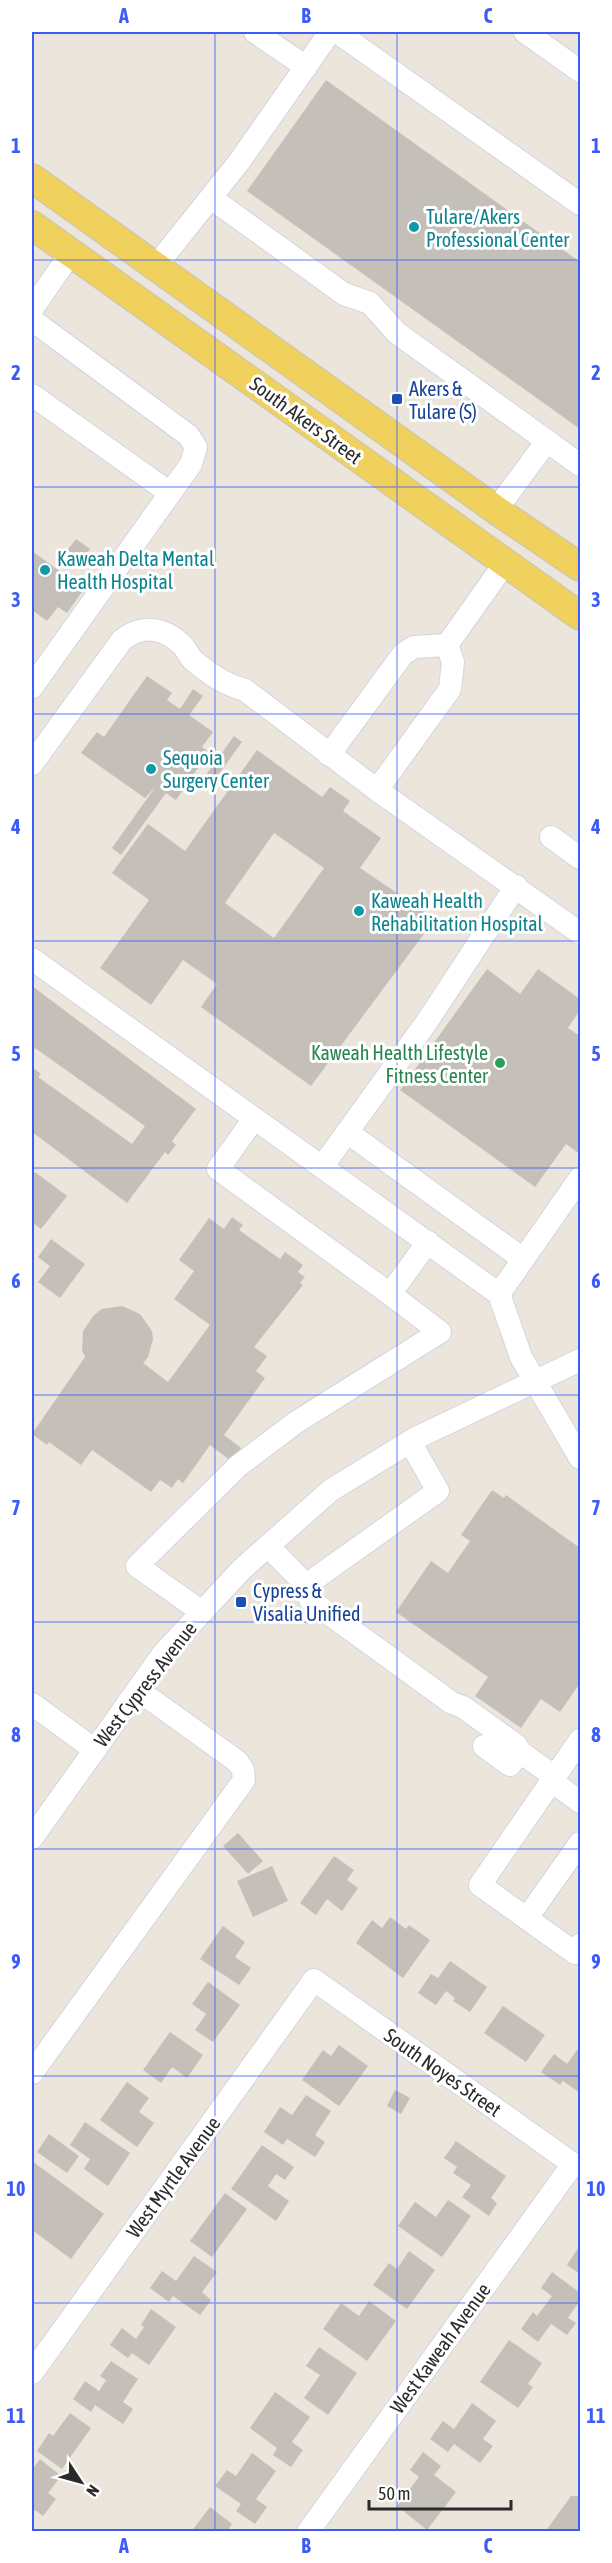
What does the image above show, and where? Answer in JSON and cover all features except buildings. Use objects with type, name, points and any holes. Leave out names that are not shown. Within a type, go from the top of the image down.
[{"type":"main road","name":"South Akers Street","points":[[32,178],[496,510],[580,567]]},
{"type":"main road","name":"South Akers Street","points":[[32,225],[580,616]]},
{"type":"main road","points":[[242,374],[275,377],[462,510],[482,514],[496,510]]},
{"type":"street","points":[[255,32],[306,67]]},
{"type":"street","points":[[156,266],[211,198],[330,32]]},
{"type":"street","points":[[337,32],[580,204]]},
{"type":"street","points":[[525,32],[580,71]]},
{"type":"street","points":[[211,198],[344,294],[370,303],[397,333],[580,465]]},
{"type":"street","points":[[32,309],[71,253]]},
{"type":"street","points":[[32,320],[188,435],[196,447],[191,464],[32,687]]},
{"type":"street","points":[[32,395],[170,493]]},
{"type":"street","points":[[496,510],[547,441]]},
{"type":"street","points":[[447,645],[505,563]]},
{"type":"street","points":[[32,764],[122,640],[133,630],[144,628],[162,632],[182,645],[193,660],[228,686],[245,690],[377,790],[580,933]]},
{"type":"street","points":[[329,754],[403,654],[414,647],[447,645]]},
{"type":"street","points":[[377,790],[450,688],[453,662],[447,645]]},
{"type":"street","points":[[551,837],[580,858]]},
{"type":"street","points":[[322,1167],[426,1023],[516,886]]},
{"type":"street","points":[[32,959],[499,1294],[521,1357],[580,1458]]},
{"type":"street","points":[[202,1612],[137,1566],[238,1466],[295,1423],[440,1332],[218,1169],[254,1119]]},
{"type":"street","points":[[347,1132],[523,1259]]},
{"type":"street","points":[[499,1294],[580,1178]]},
{"type":"street","points":[[390,1294],[428,1242]]},
{"type":"street","name":"West Cypress Avenue","points":[[32,1838],[163,1654],[242,1569],[331,1490],[410,1442],[580,1360]]},
{"type":"street","points":[[306,1585],[438,1491],[410,1442]]},
{"type":"street","points":[[268,1546],[306,1585],[310,1600],[452,1703],[463,1707],[516,1745],[520,1752],[580,1802]]},
{"type":"street","points":[[32,2073],[244,1780],[243,1770],[238,1762],[138,1690]]},
{"type":"street","points":[[32,1704],[94,1750]]},
{"type":"street","points":[[580,1740],[480,1885],[575,1953],[580,1945]]},
{"type":"street","points":[[484,1746],[510,1765],[520,1752]]},
{"type":"street","points":[[527,1918],[580,1843]]},
{"type":"street","name":"South Noyes Street","points":[[314,1980],[573,2164]]},
{"type":"street","name":"West Myrtle Avenue","points":[[32,2373],[314,1980]]},
{"type":"street","name":"West Kaweah Avenue","points":[[308,2532],[573,2164]]},
{"type":"place","name":"Tulare/Akers Professional Center","points":[[414,227]]},
{"type":"place","name":"Akers & Tulare (S)","points":[[397,399]]},
{"type":"place","name":"Kaweah Delta Mental Health Hospital","points":[[45,570]]},
{"type":"place","name":"Sequoia Surgery Center","points":[[151,769]]},
{"type":"place","name":"Kaweah Health Rehabilitation Hospital","points":[[359,911]]},
{"type":"place","name":"Kaweah Health Lifestyle Fitness Center","points":[[500,1063]]},
{"type":"place","name":"Cypress & Visalia Unified","points":[[241,1602]]}]
